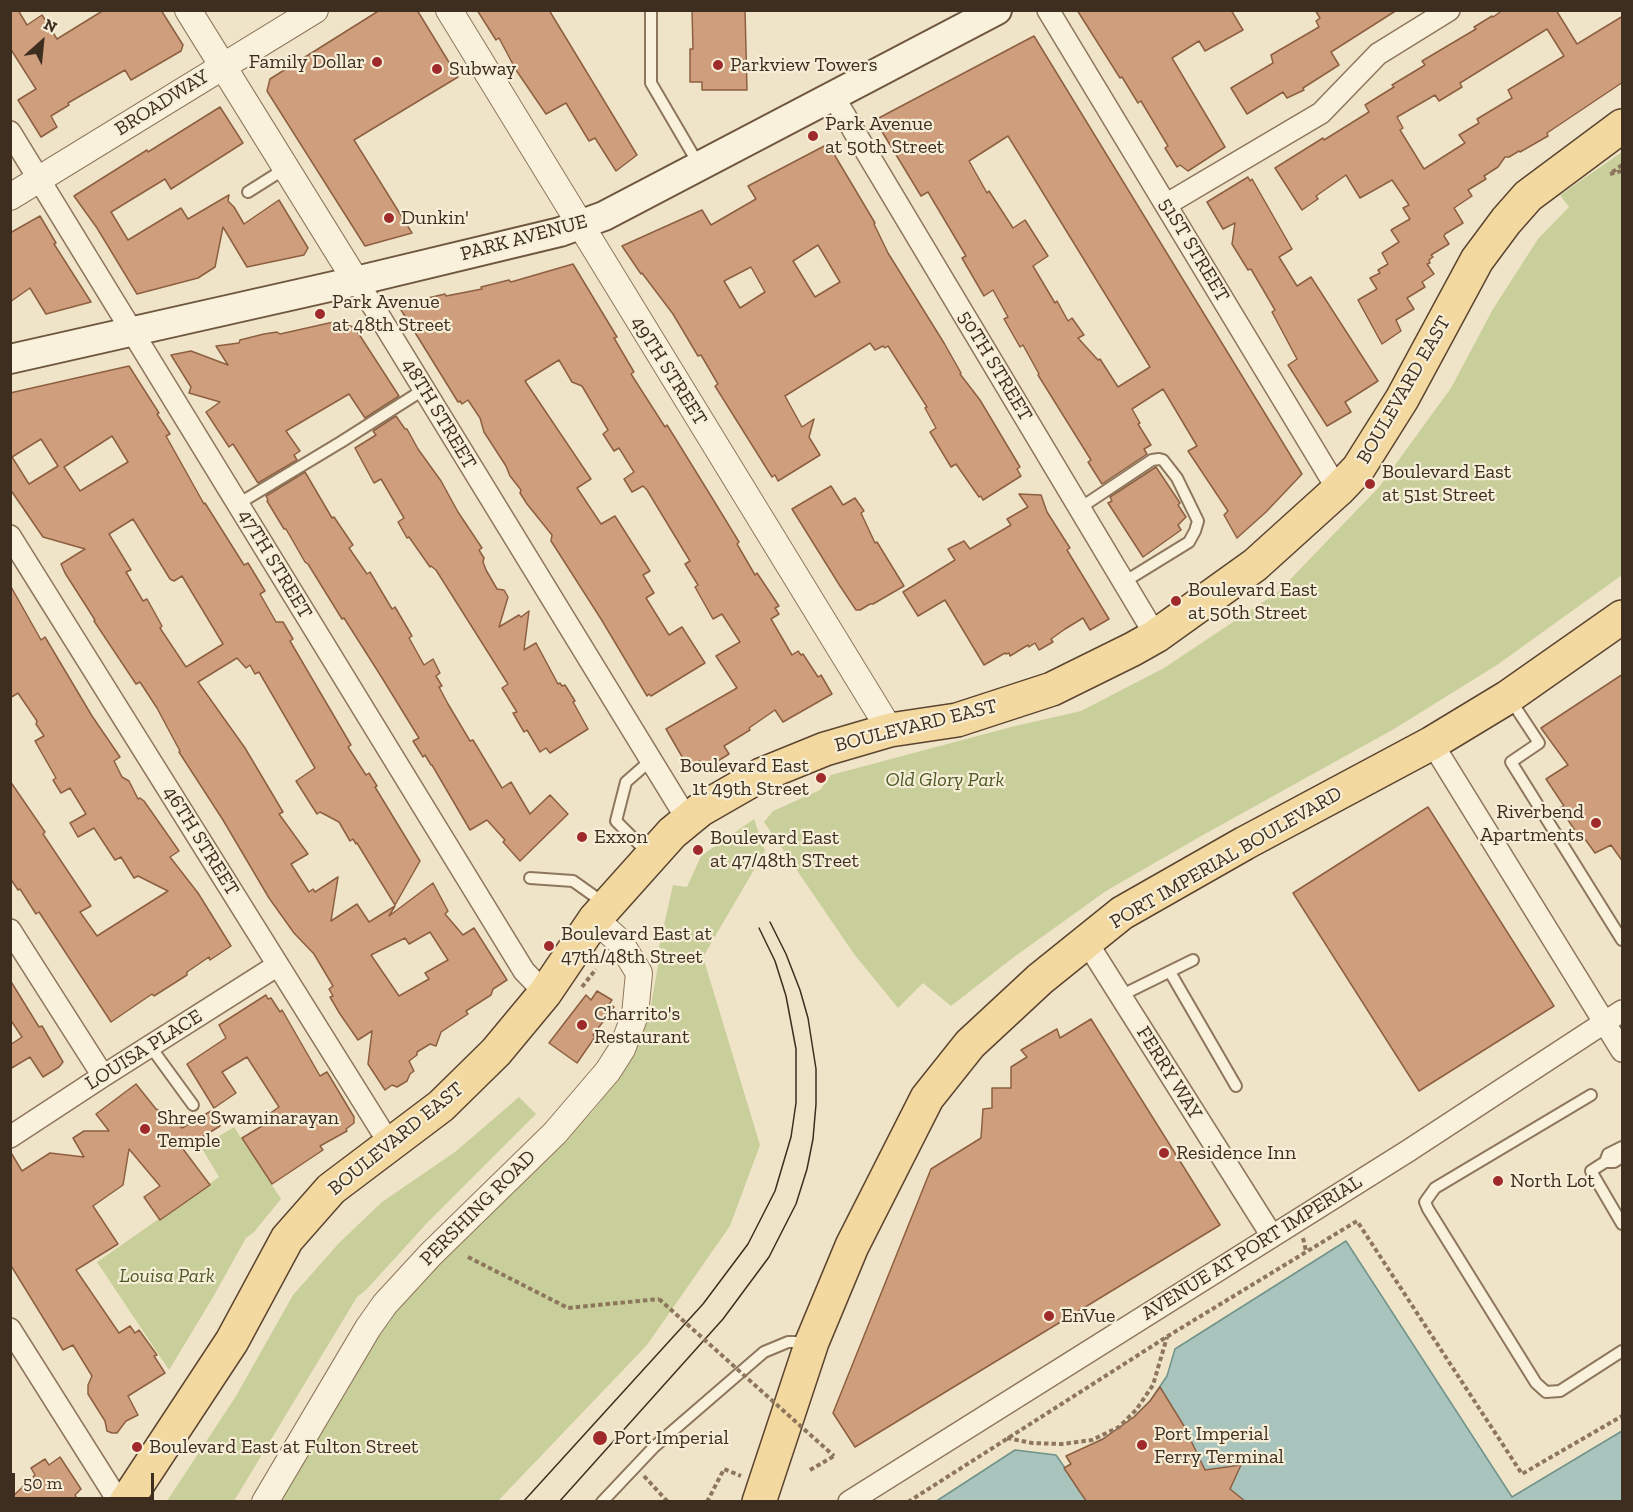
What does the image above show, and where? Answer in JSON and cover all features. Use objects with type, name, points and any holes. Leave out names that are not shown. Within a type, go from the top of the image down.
[{"type":"main road","name":"PARK AVENUE","points":[[10,359],[356,281],[560,232],[604,216],[997,10]]},
{"type":"main road","name":"BOULEVARD EAST","points":[[126,1502],[232,1341],[287,1239],[331,1189],[391,1146],[441,1106],[496,1052],[545,993],[601,912],[687,819],[761,775],[825,749],[891,730],[957,720],[1052,689],[1133,650],[1156,636],[1255,565],[1358,469],[1402,399],[1477,260],[1506,221],[1528,196],[1623,126]]},
{"type":"main road","name":"PORT IMPERIAL BOULEVARD","points":[[759,1502],[812,1342],[852,1246],[927,1098],[970,1044],[1040,979],[1122,914],[1245,843],[1432,743],[1508,697],[1623,617]]},
{"type":"street","name":"48TH STREET","points":[[188,10],[373,306],[687,819]]},
{"type":"street","name":"BROADWAY","points":[[10,197],[315,10]]},
{"type":"street","name":"49TH STREET","points":[[449,10],[891,730]]},
{"type":"street","name":"51ST STREET","points":[[1048,10],[1338,490]]},
{"type":"street","points":[[1167,204],[1321,113],[1378,54],[1449,10]]},
{"type":"street","name":"50TH STREET","points":[[833,96],[1156,636]]},
{"type":"street","name":"47TH STREET","points":[[10,132],[524,971],[545,993]]},
{"type":"street","name":"46TH STREET","points":[[10,536],[391,1146]]},
{"type":"street","points":[[1432,743],[1614,1017],[1623,1051]]},
{"type":"street","name":"PERSHING ROAD","points":[[265,1502],[368,1328],[385,1304],[431,1254],[555,1133],[608,1071],[622,1049],[635,1015],[639,973],[601,912]]},
{"type":"street","points":[[10,930],[103,1076]]},
{"type":"street","name":"FERRY WAY","points":[[1086,941],[1272,1236]]},
{"type":"street","name":"LOUISA PLACE","points":[[10,1137],[278,965]]},
{"type":"street","name":"AVENUE AT PORT IMPERIAL","points":[[849,1502],[1272,1236],[1614,1017]]},
{"type":"street","points":[[10,1329],[119,1502]]},
{"type":"lane","points":[[651,10],[651,83],[700,166]]},
{"type":"lane","points":[[248,192],[286,168]]},
{"type":"lane","points":[[238,504],[423,390]]},
{"type":"lane","points":[[1080,508],[1152,460],[1163,460],[1177,478],[1198,521],[1195,531],[1189,542],[1124,582]]},
{"type":"lane","points":[[1508,697],[1539,743],[1511,762],[1623,940]]},
{"type":"lane","points":[[650,761],[626,782],[616,821],[651,856]]},
{"type":"lane","points":[[530,878],[573,881],[601,912]]},
{"type":"lane","points":[[1120,996],[1192,960]]},
{"type":"lane","points":[[1170,972],[1236,1086]]},
{"type":"lane","points":[[150,1046],[193,1105]]},
{"type":"lane","points":[[1591,1095],[1435,1188],[1425,1202],[1536,1383],[1546,1392],[1560,1391],[1623,1351]]},
{"type":"lane","points":[[1605,1162],[1608,1154],[1623,1147]]},
{"type":"lane","points":[[1623,1157],[1614,1162],[1605,1162],[1591,1171],[1623,1224]]},
{"type":"lane","points":[[602,1502],[654,1447],[764,1352],[788,1342],[812,1342]]},
{"type":"path","points":[[1623,165],[1608,171],[1623,171]]},
{"type":"path","points":[[908,1502],[1006,1437],[1167,1336],[1357,1221],[1522,1474],[1623,1416]]},
{"type":"path","points":[[468,1257],[568,1308],[659,1299],[834,1456],[810,1470]]},
{"type":"path","points":[[1006,1437],[1032,1443],[1062,1444],[1092,1440],[1119,1427],[1136,1410],[1153,1385],[1167,1336]]},
{"type":"path","points":[[707,1502],[724,1469]]},
{"type":"path","points":[[641,1473],[668,1502]]},
{"type":"green space","name":"Old Glory Park","points":[[1622,152],[1622,575],[1497,665],[1394,729],[1106,891],[1014,957],[951,1006],[923,983],[898,1008],[854,954],[764,822],[773,811],[820,790],[831,775],[1015,726],[1081,711],[1164,668],[1278,592],[1379,487],[1451,388],[1493,309],[1538,239],[1569,207],[1560,195]]},
{"type":"green space","points":[[754,819],[765,851],[703,957],[760,1145],[730,1226],[647,1345],[498,1501],[280,1502],[378,1334],[425,1277],[592,1112],[614,1084],[649,1017],[661,948],[659,947],[673,885],[687,887],[701,856]]},
{"type":"green space","points":[[519,1097],[536,1114],[357,1297],[234,1501],[167,1501],[236,1396],[293,1295],[339,1243],[382,1202],[455,1152]]},
{"type":"green space","name":"Louisa Park","points":[[234,1127],[281,1199],[254,1232],[246,1238],[169,1370],[97,1262],[219,1177],[201,1147]]},
{"type":"water","points":[[1346,1241],[1512,1497],[1622,1431],[1622,1501],[935,1502],[1015,1450],[1056,1455],[1065,1468],[1071,1464],[1067,1457],[1103,1439],[1134,1417],[1150,1401],[1167,1376],[1175,1349]]},
{"type":"building","points":[[10,10],[18,10],[27,25],[42,15],[57,39],[104,10],[161,10],[183,45],[181,51],[131,80],[125,70],[68,103],[69,105],[51,116],[57,127],[41,137],[18,100],[36,89],[10,48]]},
{"type":"building","points":[[380,10],[417,10],[458,77],[354,140],[412,233],[365,246],[267,91],[270,79]]},
{"type":"building","points":[[477,10],[549,10],[637,155],[616,171],[595,138],[589,141],[566,103],[546,114],[516,70],[499,38],[496,40]]},
{"type":"building","name":"Parkview Towers","points":[[692,10],[745,10],[747,90],[702,90],[702,82],[690,82],[690,49],[693,49]]},
{"type":"building","points":[[1077,10],[1231,10],[1243,30],[1205,51],[1199,41],[1172,58],[1225,147],[1188,171],[1180,165],[1177,167],[1165,148],[1168,146],[1141,101],[1138,103],[1122,77],[1120,78]]},
{"type":"building","points":[[1315,10],[1397,10],[1331,52],[1339,65],[1303,88],[1304,90],[1287,98],[1283,92],[1247,114],[1231,88],[1273,63],[1271,55],[1319,27],[1316,21],[1320,18]]},
{"type":"building","points":[[1503,10],[1556,10],[1577,44],[1623,16],[1623,82],[1547,133],[1548,136],[1520,152],[1505,157],[1498,167],[1484,176],[1486,179],[1468,190],[1472,196],[1454,208],[1463,223],[1445,234],[1449,244],[1431,255],[1433,257],[1427,264],[1434,274],[1422,282],[1425,287],[1407,298],[1414,309],[1396,320],[1401,331],[1382,344],[1358,300],[1377,289],[1370,278],[1380,273],[1378,270],[1388,264],[1382,253],[1399,242],[1391,230],[1410,219],[1403,208],[1409,205],[1392,180],[1360,198],[1346,175],[1316,196],[1318,199],[1302,210],[1275,168],[1369,112],[1365,105],[1425,65],[1422,61]],"holes":[[[1547,29],[1564,56],[1508,90],[1512,98],[1477,119],[1479,123],[1459,135],[1465,143],[1424,169],[1400,130],[1403,128],[1397,117],[1435,95],[1439,101],[1462,87],[1460,83]]]},
{"type":"building","points":[[1034,36],[1302,474],[1266,512],[1237,538],[1224,515],[1228,511],[1188,451],[1197,446],[1163,389],[1132,409],[1151,445],[1144,449],[1147,454],[1102,484],[1088,462],[1091,460],[1038,375],[1023,345],[1020,347],[1004,319],[1008,317],[993,290],[984,296],[962,258],[966,256],[928,192],[921,196],[875,120]],"holes":[[[1008,136],[1150,367],[1118,387],[1100,359],[1098,360],[1078,338],[1084,335],[1072,318],[1068,321],[1033,266],[1048,256],[1025,220],[1013,228],[989,191],[987,193],[969,161]]]},
{"type":"building","points":[[220,107],[243,143],[171,189],[165,179],[111,212],[128,240],[181,208],[188,219],[229,195],[228,201],[244,224],[279,200],[308,248],[304,255],[247,267],[223,227],[215,267],[198,278],[137,294],[97,228],[74,196]]},
{"type":"building","points":[[828,144],[875,223],[888,253],[944,343],[960,374],[980,400],[1020,467],[1017,469],[1021,476],[983,500],[981,496],[979,497],[956,464],[951,467],[930,432],[936,428],[925,408],[927,407],[888,346],[875,350],[870,343],[785,396],[802,427],[814,419],[809,437],[820,455],[778,481],[775,475],[772,477],[715,386],[718,384],[701,355],[698,356],[673,314],[622,246],[702,210],[711,225],[756,199],[748,186]],"holes":[[[818,245],[840,282],[815,297],[793,261]],[[751,267],[765,292],[740,308],[724,281]]]},
{"type":"building","points":[[1248,177],[1250,181],[1252,179],[1292,249],[1279,257],[1297,286],[1311,277],[1378,381],[1345,402],[1351,412],[1327,426],[1288,365],[1297,359],[1272,312],[1275,310],[1251,269],[1248,270],[1232,244],[1235,223],[1223,229],[1207,202]]},
{"type":"building","points":[[40,216],[56,243],[54,244],[91,302],[46,314],[30,288],[10,302],[10,233]]},
{"type":"building","points":[[573,264],[617,337],[614,338],[634,372],[631,374],[665,427],[667,425],[677,441],[739,542],[737,544],[755,575],[757,573],[779,606],[775,608],[779,614],[771,619],[792,655],[798,651],[801,655],[803,654],[818,677],[821,675],[832,694],[783,722],[775,710],[749,728],[750,730],[724,746],[729,754],[705,769],[700,761],[688,767],[666,729],[737,688],[716,656],[740,642],[722,614],[713,619],[695,587],[698,585],[685,564],[690,561],[647,490],[643,486],[632,492],[624,479],[634,472],[619,448],[614,451],[603,434],[608,430],[582,386],[572,382],[559,360],[525,381],[591,479],[577,488],[601,524],[615,516],[650,571],[643,575],[654,593],[646,598],[669,635],[682,627],[705,663],[651,696],[649,694],[647,696],[551,541],[552,535],[520,493],[521,490],[484,432],[480,418],[468,400],[462,404],[458,402],[398,305],[445,294],[446,296],[482,289],[481,287],[509,280],[511,282]]},
{"type":"building","points":[[338,321],[355,328],[399,396],[365,418],[349,394],[286,431],[300,451],[294,455],[297,460],[258,483],[233,444],[229,447],[206,412],[220,402],[189,393],[191,387],[171,355],[191,351],[228,365],[216,346],[239,343],[240,340],[264,334],[277,332],[280,334]]},
{"type":"building","points":[[129,366],[159,413],[157,414],[170,434],[166,436],[204,504],[244,565],[248,563],[265,591],[260,594],[276,622],[283,622],[293,639],[290,641],[351,745],[348,747],[366,775],[369,773],[377,786],[375,787],[420,861],[395,905],[357,843],[353,839],[350,841],[339,822],[320,812],[317,814],[296,781],[315,768],[259,672],[255,674],[250,665],[246,668],[237,658],[198,682],[245,748],[283,812],[279,814],[308,854],[291,864],[309,892],[313,889],[315,892],[338,877],[331,921],[357,904],[369,922],[395,906],[389,916],[433,883],[448,911],[445,914],[463,935],[474,928],[507,980],[493,989],[491,995],[466,1011],[468,1014],[441,1032],[436,1046],[430,1044],[417,1052],[417,1055],[409,1061],[414,1071],[407,1081],[397,1087],[392,1085],[385,1090],[368,1064],[372,1031],[358,1040],[340,1014],[330,997],[333,996],[329,989],[333,986],[314,954],[294,933],[269,898],[179,752],[157,708],[140,682],[136,684],[65,573],[61,564],[85,549],[43,537],[10,489],[10,393]],"holes":[[[112,436],[128,462],[80,491],[64,467]],[[41,439],[58,466],[29,484],[12,457]],[[133,519],[170,579],[174,581],[182,576],[223,644],[186,667],[160,628],[162,626],[147,599],[143,601],[126,572],[131,570],[109,534]],[[430,932],[448,960],[425,973],[429,979],[399,996],[371,955],[405,938],[409,944]]]},
{"type":"building","points":[[396,416],[441,481],[482,548],[479,550],[484,558],[483,562],[497,589],[504,590],[508,597],[499,627],[529,611],[524,650],[536,643],[558,684],[565,685],[575,701],[573,702],[588,729],[550,753],[546,748],[540,752],[527,730],[524,732],[513,713],[517,712],[502,688],[508,684],[436,570],[430,567],[409,537],[407,538],[398,522],[404,518],[381,479],[374,483],[355,448],[376,435],[373,431]]},
{"type":"building","points":[[1156,467],[1180,503],[1178,505],[1186,517],[1178,525],[1181,530],[1143,557],[1108,503],[1112,501],[1110,497]]},
{"type":"building","points":[[305,472],[332,518],[334,517],[353,545],[349,548],[367,574],[370,572],[392,609],[395,607],[412,636],[409,638],[424,665],[433,659],[440,673],[436,676],[442,686],[439,687],[448,704],[502,788],[511,782],[530,814],[550,795],[568,814],[520,861],[487,820],[470,830],[432,765],[425,755],[423,757],[413,741],[419,738],[379,673],[267,501],[266,496]]},
{"type":"building","points":[[831,486],[843,505],[855,498],[864,511],[861,513],[875,543],[877,542],[904,586],[860,610],[856,610],[792,509]]},
{"type":"building","points":[[1019,494],[1041,495],[1047,512],[1070,548],[1067,550],[1109,619],[1090,630],[1083,618],[1051,639],[1053,642],[1039,650],[1035,643],[1010,656],[1009,653],[1005,653],[984,665],[945,600],[918,616],[903,592],[955,560],[948,549],[964,541],[970,549],[1011,525],[1007,519],[1028,507]]},
{"type":"building","points":[[10,585],[41,640],[45,637],[92,716],[120,757],[114,761],[122,777],[129,781],[138,799],[144,801],[179,851],[170,857],[198,893],[231,946],[210,960],[209,957],[187,972],[187,975],[154,996],[152,994],[111,1022],[39,912],[36,914],[10,878],[10,781],[91,906],[80,912],[97,936],[168,891],[138,876],[134,878],[121,857],[115,860],[94,828],[78,837],[70,823],[86,814],[70,788],[61,793],[53,780],[56,778],[35,741],[44,736],[36,724],[37,721],[18,693],[10,698]]},
{"type":"building","points":[[1623,674],[1623,862],[1611,845],[1595,853],[1585,839],[1582,841],[1560,808],[1564,806],[1546,779],[1568,765],[1541,728]]},
{"type":"building","points":[[1428,807],[1554,1006],[1419,1091],[1293,893]]},
{"type":"building","points":[[10,980],[39,1027],[42,1026],[63,1062],[43,1077],[30,1057],[10,1069],[10,1045],[22,1037],[10,1019]]},
{"type":"building","name":"Charrito's Restaurant","points":[[597,991],[612,1000],[609,1004],[614,1007],[593,1035],[595,1037],[577,1063],[549,1043],[586,995],[591,1000]]},
{"type":"building","points":[[266,995],[268,999],[271,998],[280,1012],[282,1010],[320,1076],[327,1072],[354,1117],[354,1123],[346,1129],[347,1131],[320,1146],[323,1150],[272,1184],[242,1138],[262,1126],[259,1121],[279,1107],[247,1057],[222,1072],[236,1093],[214,1108],[187,1064],[226,1038],[219,1025]]},
{"type":"building","points":[[1091,1019],[1220,1225],[855,1447],[833,1413],[931,1169],[981,1138],[983,1109],[992,1108],[992,1088],[1011,1088],[1011,1067],[1027,1057],[1021,1050],[1057,1029],[1060,1038]]},
{"type":"building","points":[[136,1084],[156,1109],[171,1115],[182,1128],[211,1111],[220,1126],[183,1149],[210,1185],[160,1220],[144,1197],[160,1186],[129,1149],[123,1185],[93,1206],[118,1244],[76,1270],[119,1333],[130,1326],[135,1333],[139,1330],[157,1355],[154,1356],[165,1373],[128,1396],[138,1415],[126,1421],[117,1433],[112,1433],[107,1431],[105,1421],[88,1394],[88,1385],[92,1376],[73,1345],[63,1350],[10,1264],[10,1151],[22,1171],[50,1153],[84,1157],[73,1138],[84,1131],[109,1131],[96,1114]]},
{"type":"building","name":"Port Imperial Ferry Terminal","points":[[1160,1387],[1184,1426],[1205,1470],[1241,1465],[1230,1489],[1246,1502],[1087,1502],[1064,1468],[1071,1464],[1066,1456],[1103,1439],[1134,1417]]},
{"type":"building","points":[[60,1457],[81,1489],[75,1495],[79,1502],[10,1502],[10,1499],[35,1475],[31,1468],[45,1459],[49,1465]]},
{"type":"tram line","points":[[559,1502],[723,1319],[769,1257],[796,1204],[813,1139],[816,1069],[808,1018],[800,990],[770,922]]},
{"type":"tram line","points":[[523,1502],[703,1304],[748,1244],[775,1191],[791,1137],[796,1103],[796,1049],[786,996],[775,961],[759,928]]},
{"type":"place","name":"Family Dollar","points":[[377,62]]},
{"type":"place","name":"Parkview Towers","points":[[718,65]]},
{"type":"place","name":"Subway","points":[[437,69]]},
{"type":"place","name":"Park Avenue at 50th Street","points":[[813,136]]},
{"type":"place","name":"Dunkin'","points":[[389,218]]},
{"type":"place","name":"Park Avenue at 48th Street","points":[[320,314]]},
{"type":"place","name":"Boulevard East at 51st Street","points":[[1370,484]]},
{"type":"place","name":"Boulevard East at 50th Street","points":[[1176,601]]},
{"type":"place","name":"Boulevard East 1t 49th Street","points":[[821,778]]},
{"type":"place","name":"Riverbend Apartments","points":[[1596,823]]},
{"type":"place","name":"Exxon","points":[[582,837]]},
{"type":"place","name":"Boulevard East at 47/48th STreet","points":[[698,850]]},
{"type":"place","name":"Boulevard East at 47th/48th Street","points":[[549,946]]},
{"type":"place","name":"Charrito's Restaurant","points":[[582,1025]]},
{"type":"place","name":"Shree Swaminarayan Temple","points":[[145,1129]]},
{"type":"place","name":"Residence Inn","points":[[1164,1153]]},
{"type":"place","name":"North Lot","points":[[1498,1181]]},
{"type":"place","name":"EnVue","points":[[1049,1316]]},
{"type":"place","name":"Port Imperial","points":[[600,1438]]},
{"type":"place","name":"Port Imperial Ferry Terminal","points":[[1142,1445]]},
{"type":"place","name":"Boulevard East at Fulton Street","points":[[137,1447]]}]
